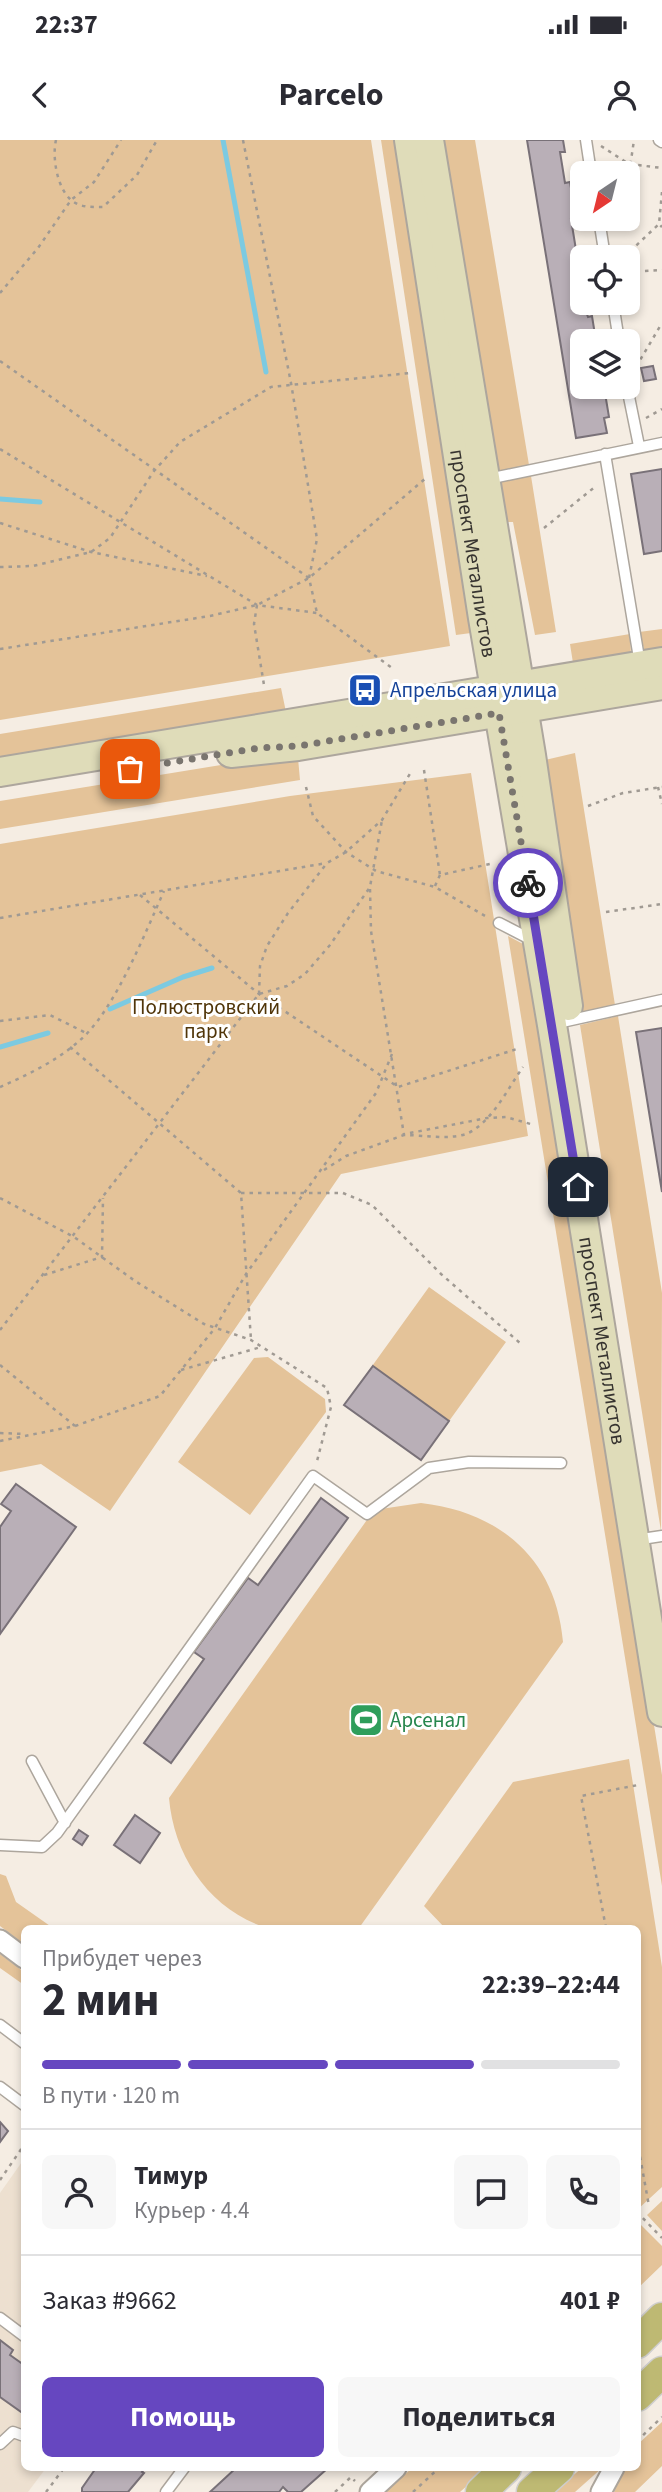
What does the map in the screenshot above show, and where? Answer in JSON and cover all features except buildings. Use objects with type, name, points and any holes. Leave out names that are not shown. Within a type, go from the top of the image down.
[{"type":"main road","points":[[641,2339],[662,2318]]},
{"type":"main road","points":[[481,2492],[503,2471]]},
{"type":"main road","points":[[532,2492],[556,2471]]},
{"type":"street","name":"проспект Металлистов","points":[[409,140],[662,1596]]},
{"type":"street","name":"проспект Металлистов","points":[[429,140],[484,480],[538,943],[561,1023]]},
{"type":"street","points":[[0,790],[508,699],[651,664]]},
{"type":"street","points":[[0,772],[508,699],[662,685]]},
{"type":"street","name":"проспект Металлистов","points":[[650,1538],[662,1712]]},
{"type":"street","points":[[0,1940],[21,1956]]},
{"type":"street","points":[[363,2487],[391,2471]]},
{"type":"street","points":[[601,2492],[612,2471]]},
{"type":"lane","points":[[586,140],[589,161]]},
{"type":"lane","points":[[629,399],[639,446]]},
{"type":"lane","points":[[484,480],[662,443]]},
{"type":"lane","points":[[606,454],[651,664]]},
{"type":"lane","points":[[499,923],[538,943]]},
{"type":"lane","points":[[561,1023],[662,1000]]},
{"type":"lane","points":[[0,1845],[42,1846],[65,1823],[313,1476],[367,1514],[429,1468],[469,1462],[561,1463]]},
{"type":"lane","points":[[32,1761],[65,1823]]},
{"type":"lane","points":[[0,2025],[21,2041]]},
{"type":"lane","points":[[0,2087],[21,2103]]},
{"type":"lane","points":[[0,2318],[21,2334]]},
{"type":"lane","points":[[0,2444],[13,2431],[21,2435]]},
{"type":"lane","points":[[166,2492],[182,2471]]},
{"type":"path","points":[[55,140],[58,178],[71,200],[86,207],[103,207],[136,175],[157,140]]},
{"type":"path","points":[[0,293],[38,248],[71,200],[94,182],[121,140]]},
{"type":"path","points":[[243,140],[291,383],[317,539],[309,578],[317,614]]},
{"type":"path","points":[[592,140],[624,161]]},
{"type":"path","points":[[630,161],[634,140]]},
{"type":"path","points":[[640,165],[662,168]]},
{"type":"path","points":[[638,245],[661,226],[662,192]]},
{"type":"path","points":[[640,272],[662,271]]},
{"type":"path","points":[[640,360],[662,323]]},
{"type":"path","points":[[0,361],[309,578]]},
{"type":"path","points":[[0,567],[33,566],[91,552],[110,538],[154,471],[180,442],[271,387],[410,373]]},
{"type":"path","points":[[0,449],[257,605],[317,614],[392,668]]},
{"type":"path","points":[[544,528],[609,476]]},
{"type":"path","points":[[0,649],[210,616],[257,605],[309,578],[426,478]]},
{"type":"path","points":[[0,523],[91,552],[211,577]]},
{"type":"path","points":[[257,605],[254,624],[264,685]]},
{"type":"path","points":[[424,770],[440,875],[435,887]]},
{"type":"path","points":[[0,918],[327,863],[346,852],[382,820],[411,772]]},
{"type":"path","points":[[306,787],[313,816],[346,852],[376,871],[435,887],[499,923]]},
{"type":"path","points":[[588,806],[623,793],[660,787],[662,804]]},
{"type":"path","points":[[0,1330],[260,994],[286,986],[305,974],[330,945],[370,887],[376,871],[382,820]]},
{"type":"path","points":[[260,994],[260,966],[267,946],[327,863]]},
{"type":"path","points":[[440,875],[490,864]]},
{"type":"path","points":[[370,887],[371,931],[404,1135]]},
{"type":"path","points":[[0,1087],[27,1075],[70,1047],[86,1033],[107,1005],[164,891]]},
{"type":"path","points":[[140,895],[260,994],[398,1087]]},
{"type":"path","points":[[606,912],[662,904]]},
{"type":"path","points":[[0,1021],[50,1015],[86,1033]]},
{"type":"path","points":[[70,1047],[241,1193],[343,1193],[372,1205],[441,1274],[520,1343]]},
{"type":"path","points":[[398,1087],[520,1048]]},
{"type":"path","points":[[0,1441],[75,1426],[160,1396],[215,1328],[246,1274],[384,1078],[392,1054]]},
{"type":"path","points":[[404,1135],[444,1136],[466,1133],[487,1118],[523,1067]]},
{"type":"path","points":[[320,1172],[346,1156],[404,1135],[487,1118],[506,1117],[534,1125]]},
{"type":"path","points":[[241,1193],[251,1340]]},
{"type":"path","points":[[0,1198],[74,1237],[135,1282],[215,1328],[251,1340],[327,1388],[331,1406],[313,1476]]},
{"type":"path","points":[[102,1257],[103,1198]]},
{"type":"path","points":[[44,1275],[102,1257]]},
{"type":"path","points":[[181,1370],[261,1347]]},
{"type":"path","points":[[0,1365],[75,1426]]},
{"type":"path","points":[[0,1433],[31,1435]]},
{"type":"path","points":[[605,1925],[581,1796],[638,1785]]},
{"type":"path","points":[[0,2180],[21,2149]]},
{"type":"path","points":[[641,2162],[649,2206]]},
{"type":"path","points":[[641,2217],[662,2238]]},
{"type":"path","points":[[641,2437],[662,2417]]},
{"type":"path","points":[[46,2492],[62,2471]]},
{"type":"path","points":[[413,2492],[436,2471]]},
{"type":"path","points":[[335,2492],[351,2477],[363,2487]]},
{"type":"shaded area","points":[[21,2163],[21,2471],[44,2471],[28,2492],[0,2492],[0,2193]]},
{"type":"green space","points":[[0,140],[371,140],[450,646],[0,720]]},
{"type":"green space","points":[[381,140],[399,140],[449,447],[443,459],[471,633],[456,635]]},
{"type":"green space","points":[[438,140],[475,140],[529,465],[498,471]]},
{"type":"green space","points":[[531,476],[556,632],[535,635],[513,522],[506,522],[500,482]]},
{"type":"green space","points":[[662,629],[662,650],[645,652],[639,632]]},
{"type":"green space","points":[[630,634],[631,655],[573,663],[570,644]]},
{"type":"green space","points":[[281,688],[286,712],[0,763],[0,734]]},
{"type":"green space","points":[[575,753],[615,1005],[578,1013],[561,909],[566,894],[545,760]]},
{"type":"green space","points":[[270,757],[298,758],[300,780],[0,829],[0,801]]},
{"type":"green space","name":"Полюстровский парк","points":[[471,773],[528,1136],[341,1174],[110,1511],[41,1464],[0,1472],[0,844],[290,796]]},
{"type":"green space","points":[[508,936],[523,944],[531,957],[662,1775],[662,1886]]},
{"type":"green space","points":[[618,1016],[662,1293],[661,1531],[580,1025]]},
{"type":"green space","points":[[429,1287],[506,1342],[421,1460],[344,1405]]},
{"type":"green space","points":[[268,1357],[325,1399],[326,1412],[250,1515],[178,1462],[254,1358]]},
{"type":"green space","name":"Арсенал","points":[[421,1503],[476,1517],[499,1529],[519,1545],[536,1564],[549,1587],[558,1613],[563,1642],[361,1925],[260,1925],[228,1908],[212,1895],[198,1878],[178,1841],[169,1798],[374,1510]]},
{"type":"green space","points":[[629,1759],[662,1967],[662,2187],[641,2206],[641,1925],[442,1925],[424,1906],[513,1782]]},
{"type":"green space","points":[[0,1874],[6,1876],[16,1902],[49,1925],[21,1925],[21,1942],[0,1926]]},
{"type":"green space","points":[[0,1954],[21,1970],[21,1983],[0,1968]]},
{"type":"green space","points":[[662,2201],[662,2231],[647,2215]]},
{"type":"green space","points":[[641,2225],[662,2246],[662,2265],[641,2285]]},
{"type":"green space","points":[[662,2422],[662,2466],[635,2492],[614,2492],[624,2471],[641,2471],[641,2441]]},
{"type":"green space","points":[[409,2471],[484,2471],[460,2492],[386,2492]]},
{"type":"green space","points":[[578,2471],[599,2471],[575,2492],[553,2492]]},
{"type":"waterway","points":[[223,140],[266,372]]},
{"type":"waterway","points":[[0,499],[40,502]]},
{"type":"waterway","points":[[110,1009],[183,977],[212,968]]},
{"type":"waterway","points":[[0,1047],[48,1033]]},
{"type":"way so far","points":[[130,769],[259,748],[298,746],[499,713],[528,883]]},
{"type":"place","name":"Апрельская улица","points":[[365,690]]},
{"type":"place","name":"Арсенал","points":[[366,1720]]},
{"type":"route","points":[[528,883],[578,1187]]}]
